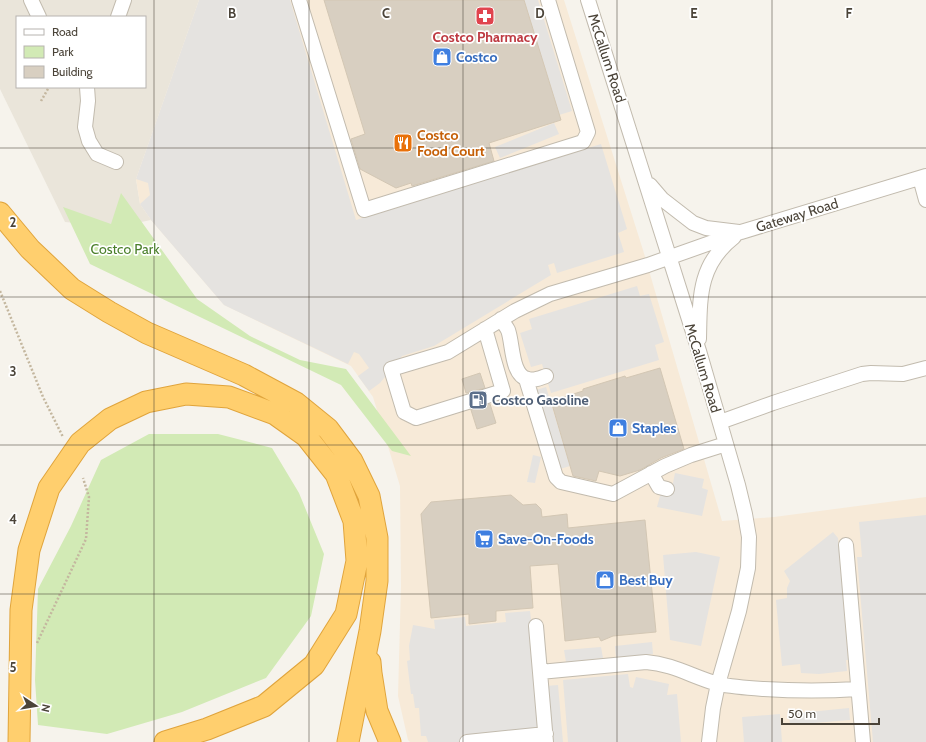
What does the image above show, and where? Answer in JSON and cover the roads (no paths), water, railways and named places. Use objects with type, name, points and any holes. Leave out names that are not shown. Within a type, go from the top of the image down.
[{"type":"highway","points":[[0,214],[30,249],[72,289],[147,333],[244,375],[296,403],[328,429],[352,461],[369,496],[377,538],[377,581],[370,631],[348,742]]},
{"type":"highway","points":[[19,742],[21,610],[29,550],[50,488],[80,444],[110,419],[146,402],[186,394],[229,398],[275,414],[306,436],[336,474],[354,521],[357,561],[346,614],[314,665],[264,706],[210,728],[165,742]]},
{"type":"highway","points":[[370,631],[371,673],[378,711],[390,742]]},
{"type":"street","points":[[31,0],[39,16]]},
{"type":"street","points":[[118,16],[124,0]]},
{"type":"street","points":[[299,0],[364,210],[583,142],[588,132],[548,0]]},
{"type":"street","name":"McCallum Road","points":[[588,0],[699,351],[746,514],[749,537],[748,568],[739,611],[718,684],[713,708],[709,742]]},
{"type":"street","points":[[87,88],[88,101],[85,127],[89,141],[97,154],[116,162]]},
{"type":"street","points":[[923,177],[926,200]]},
{"type":"street","name":"Gateway Road","points":[[485,329],[503,390],[416,418],[404,412],[391,369],[448,352],[501,319],[541,298],[670,258],[741,232],[923,177]]},
{"type":"street","points":[[646,181],[662,199],[693,223],[706,228],[741,232]]},
{"type":"street","points":[[699,351],[701,294],[703,281],[707,270],[724,245],[741,232]]},
{"type":"street","points":[[501,319],[508,330],[513,357],[518,372],[526,379],[533,380],[546,376]]},
{"type":"street","points":[[720,422],[862,374],[903,374],[926,368]]},
{"type":"street","points":[[526,379],[556,477],[561,482],[613,494],[651,473],[691,455],[726,444]]},
{"type":"street","points":[[651,473],[659,487],[667,489]]},
{"type":"street","points":[[846,545],[863,742]]},
{"type":"street","points":[[467,742],[546,738],[536,626]]},
{"type":"street","points":[[540,672],[646,662],[673,667],[718,684],[799,691],[836,691],[858,689]]},
{"type":"place","name":"Costco Pharmacy","points":[[485,16]]},
{"type":"place","name":"Costco","points":[[442,57]]},
{"type":"place","name":"Costco Food Court","points":[[403,143]]},
{"type":"place","name":"Costco Gasoline","points":[[478,400]]},
{"type":"place","name":"Staples","points":[[618,428]]},
{"type":"place","name":"Save-On-Foods","points":[[484,539]]},
{"type":"place","name":"Best Buy","points":[[605,580]]},
{"type":"park label","name":"Costco Park","points":[[125,249]]}]
